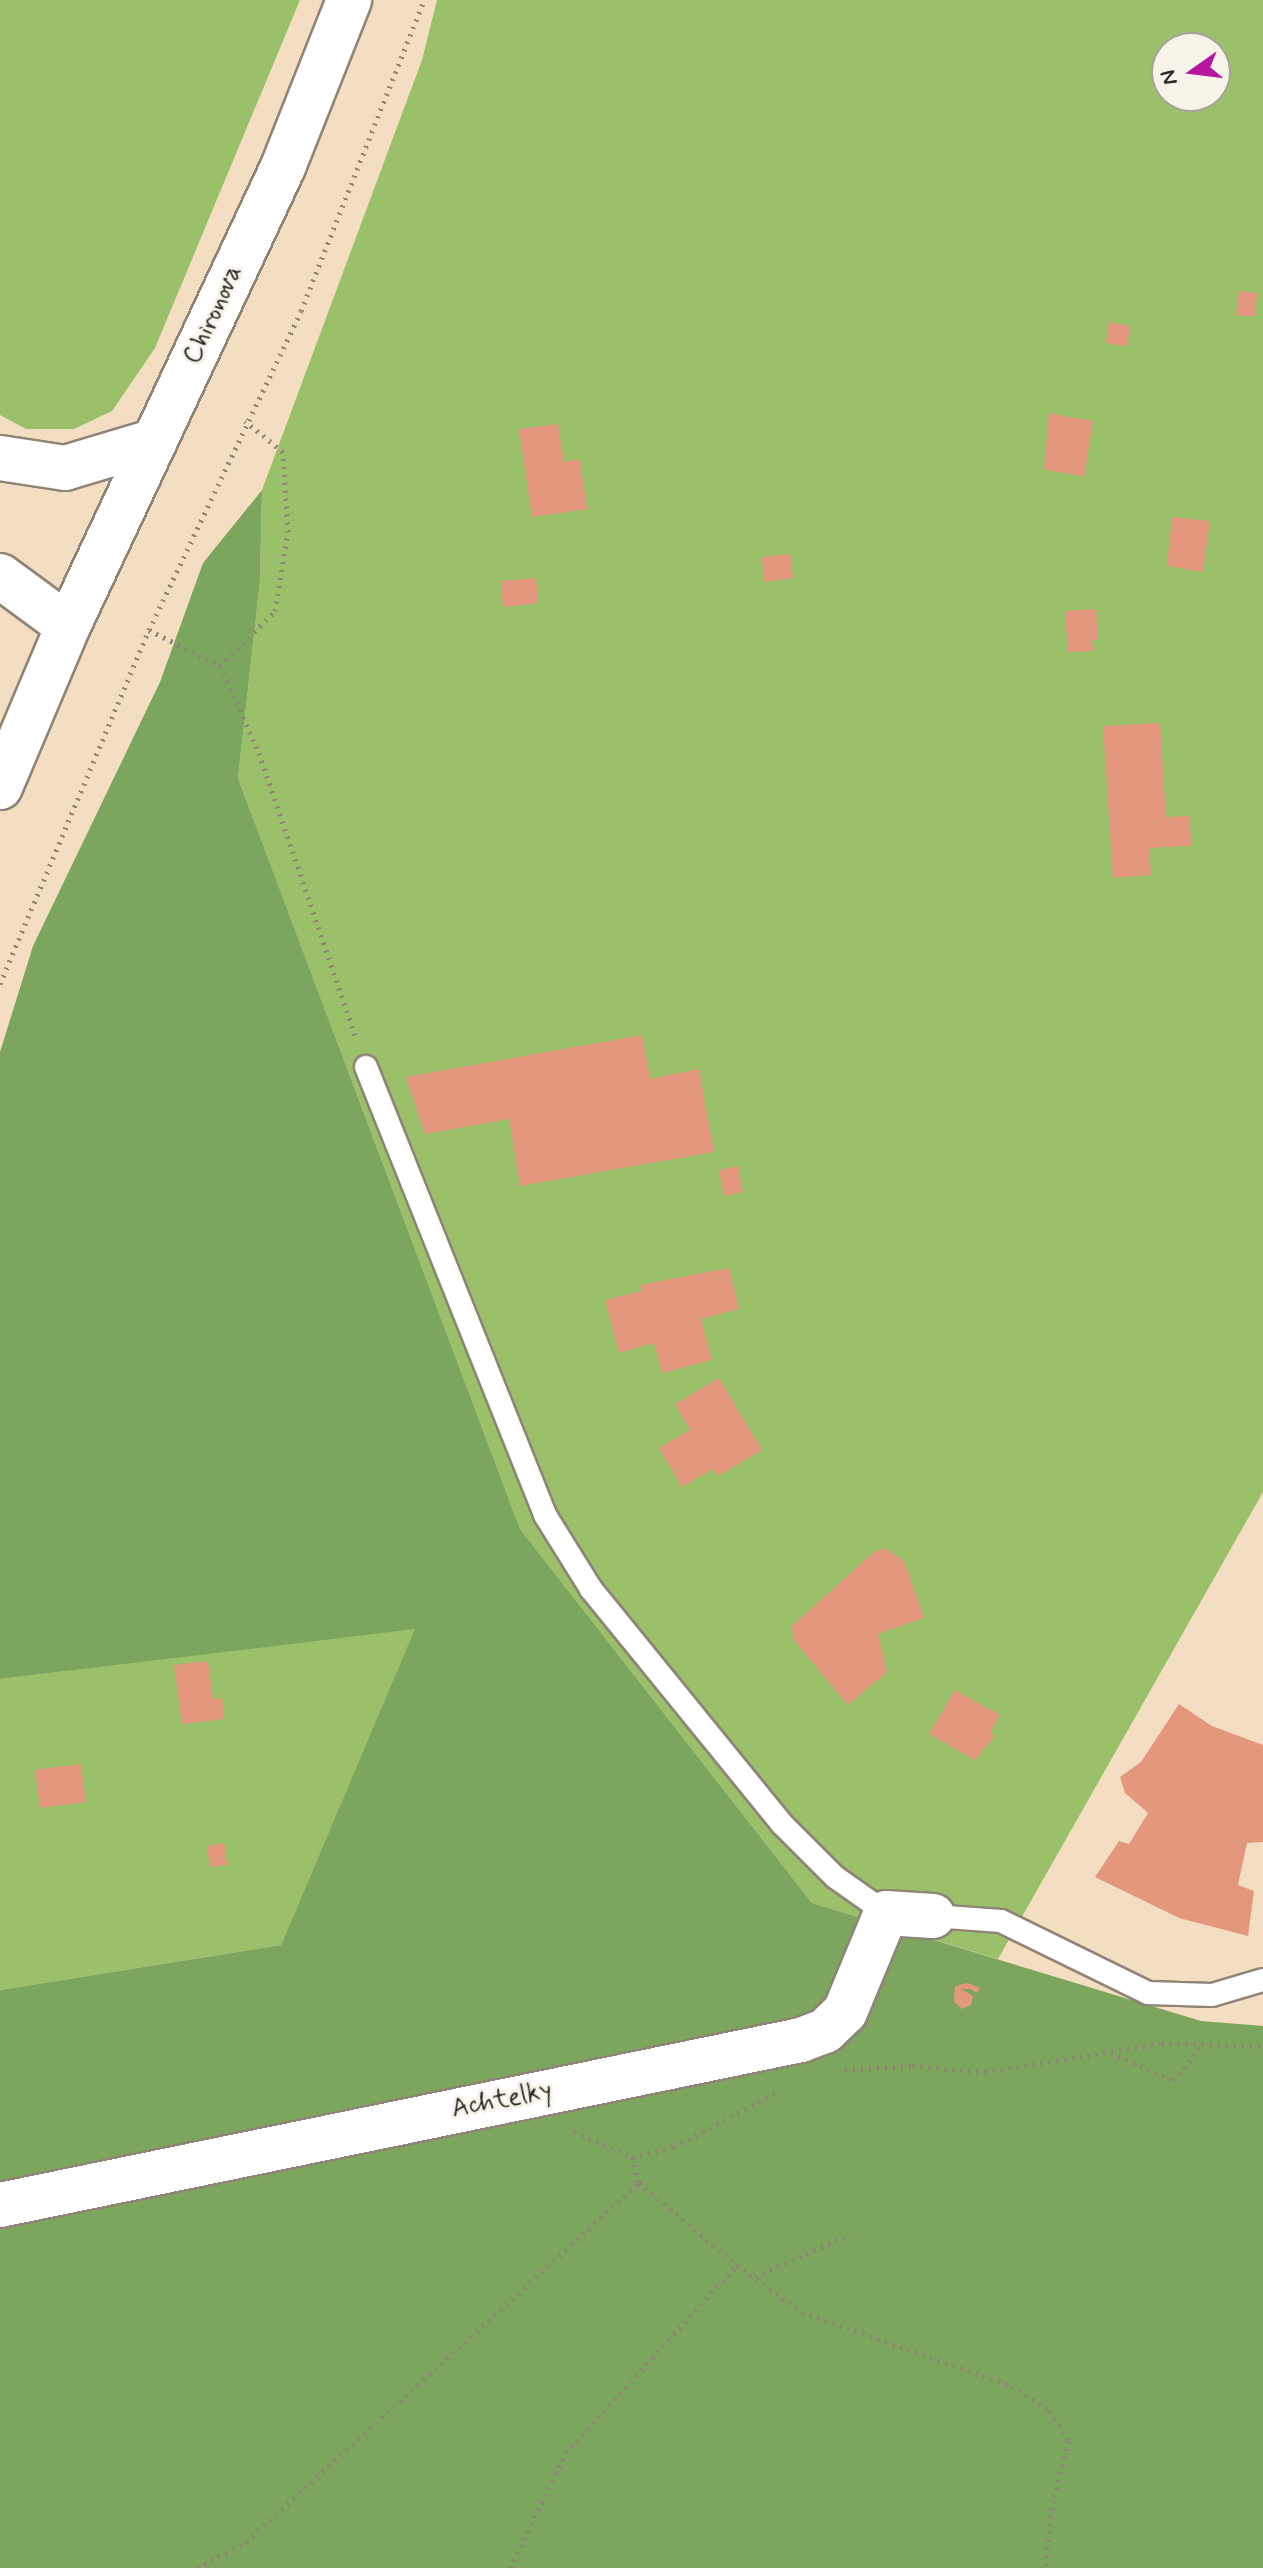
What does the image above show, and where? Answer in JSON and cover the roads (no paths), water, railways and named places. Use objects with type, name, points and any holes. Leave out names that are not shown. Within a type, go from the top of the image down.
[{"type":"street","name":"Chironova","points":[[0,787],[68,626],[283,167],[349,0]]},
{"type":"street","points":[[0,458],[65,468],[155,441]]},
{"type":"street","points":[[0,576],[68,626]]},
{"type":"street","points":[[886,1913],[933,1916]]},
{"type":"street","name":"Achtelky","points":[[0,2205],[410,2118],[516,2102],[825,2031],[845,2012],[886,1913]]},
{"type":"lane","points":[[366,1067],[545,1515],[591,1589],[781,1823],[835,1877],[886,1913]]},
{"type":"lane","points":[[933,1916],[1001,1921],[1148,1993],[1212,1995],[1263,1980]]}]
